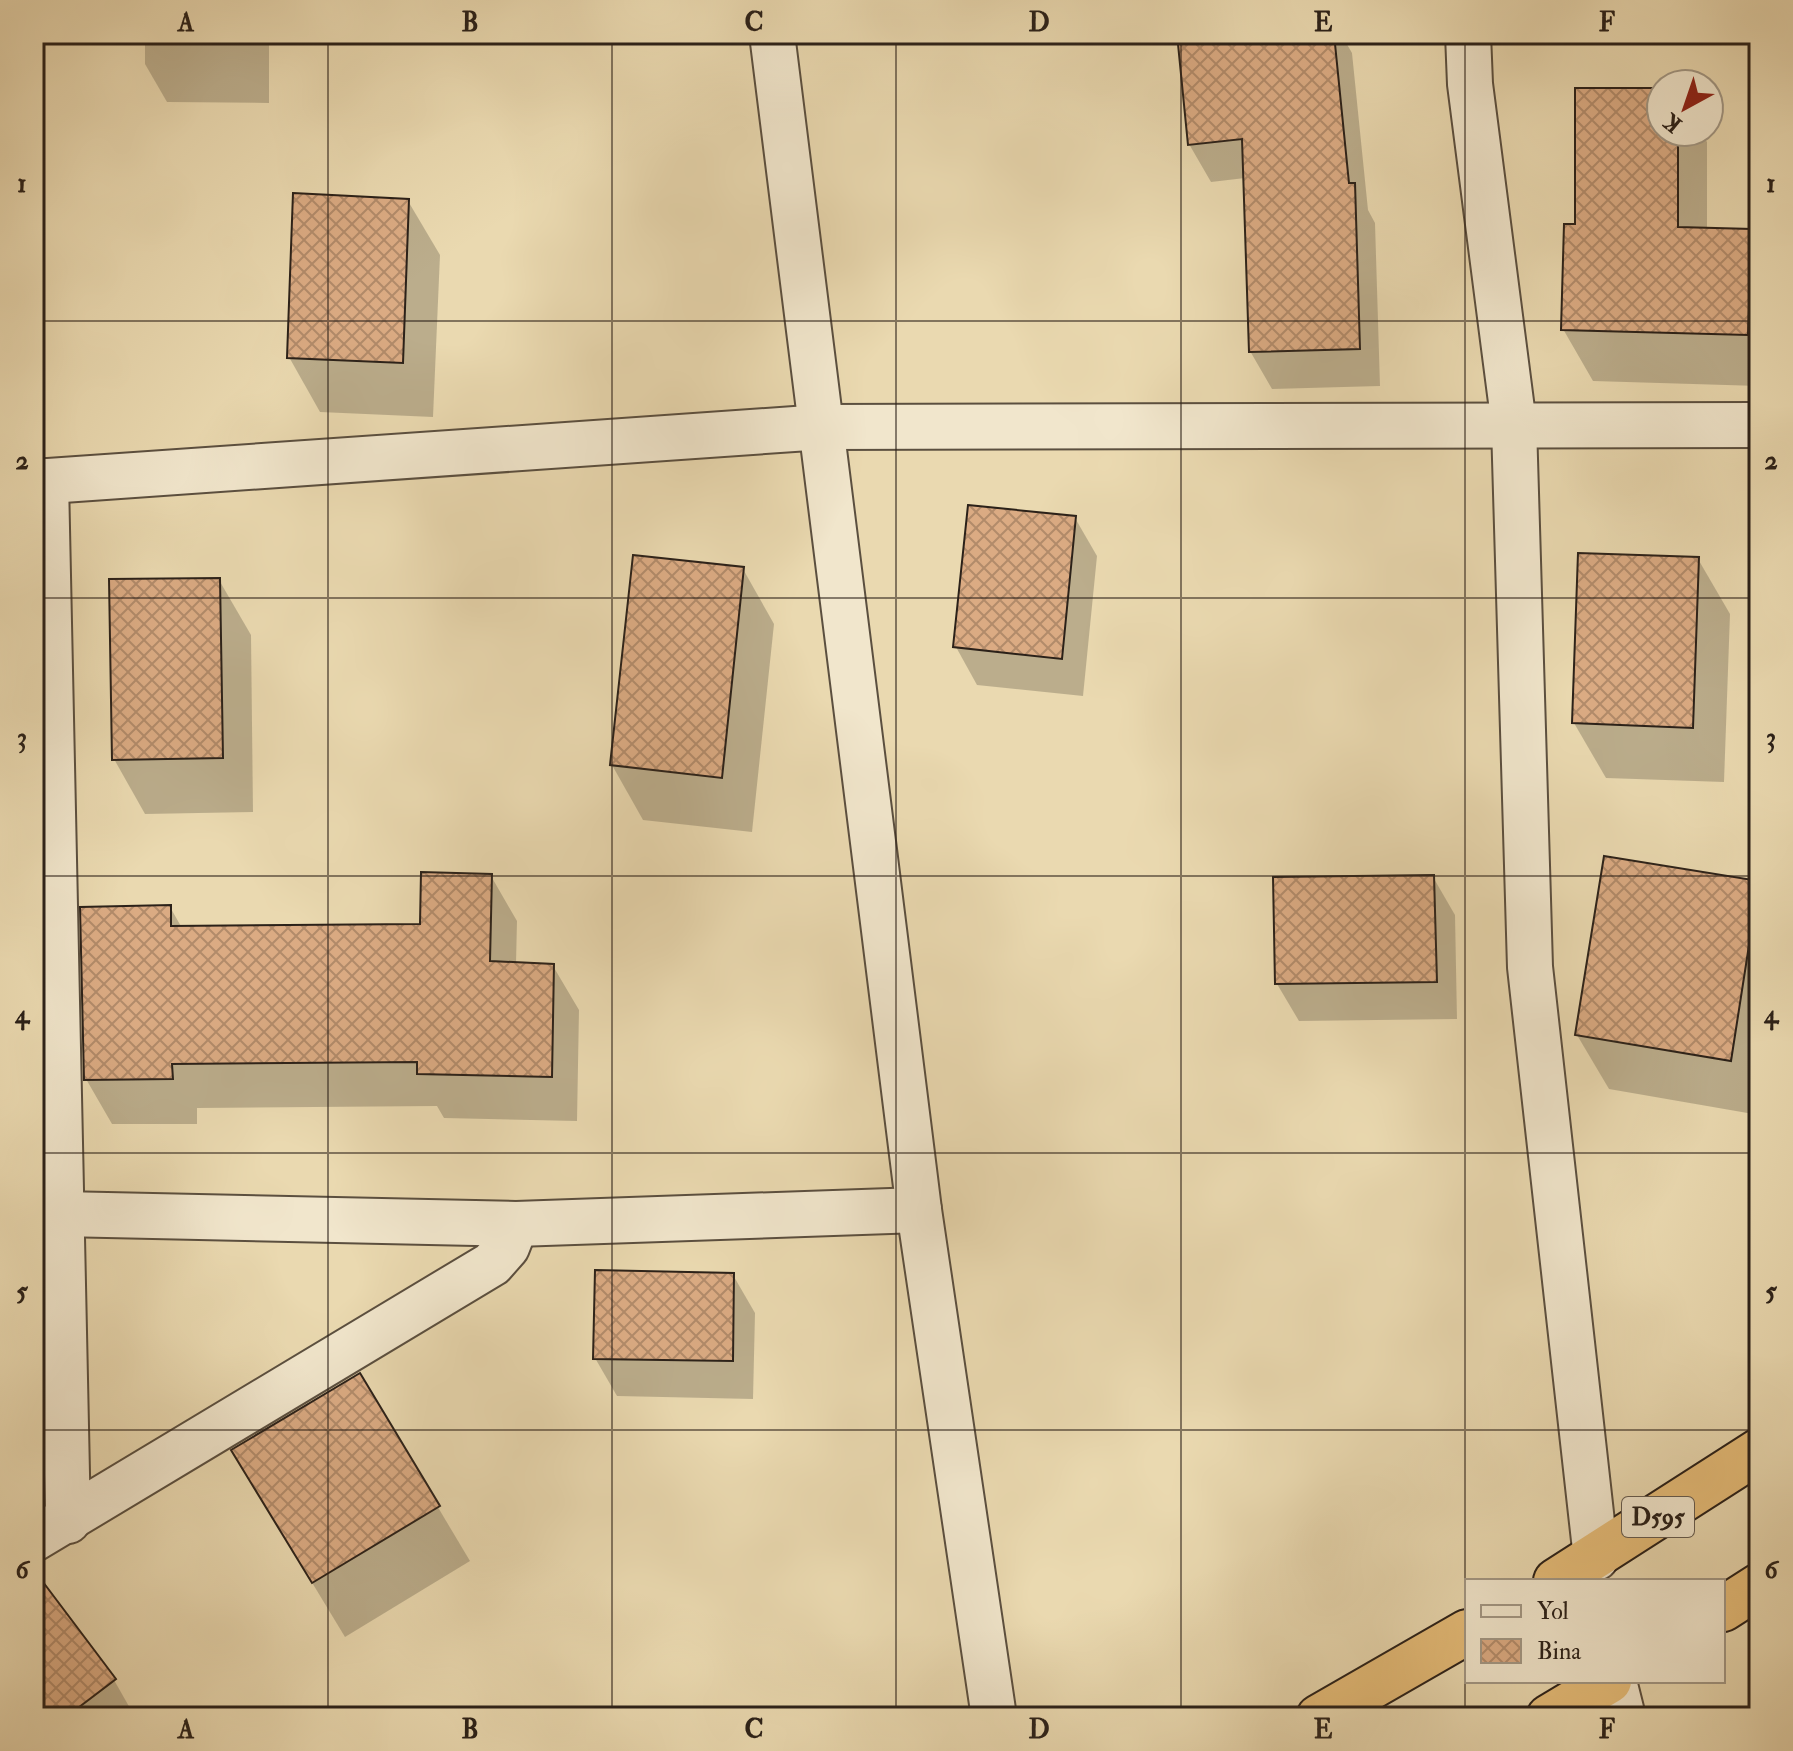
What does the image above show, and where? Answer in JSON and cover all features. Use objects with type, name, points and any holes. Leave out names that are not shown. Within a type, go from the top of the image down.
[{"type":"highway","name":"D595","points":[[1559,1579],[1759,1451]]},
{"type":"highway","points":[[1725,1608],[1759,1586]]},
{"type":"highway","points":[[1319,1717],[1465,1633]]},
{"type":"highway","points":[[1549,1717],[1608,1683]]},
{"type":"street","points":[[772,34],[919,1210],[994,1717]]},
{"type":"street","points":[[1468,34],[1470,84],[1514,425],[1530,967],[1596,1558]]},
{"type":"street","points":[[51,1530],[61,1214],[40,482],[823,427],[1759,425]]},
{"type":"street","points":[[61,1214],[516,1224],[919,1210]]},
{"type":"street","points":[[51,1530],[492,1264],[507,1247],[516,1224]]},
{"type":"street","points":[[1613,1683],[1623,1717]]},
{"type":"building","points":[[1177,34],[1334,34],[1349,183],[1355,183],[1360,349],[1249,352],[1242,139],[1188,145]]},
{"type":"building","points":[[1575,88],[1645,88],[1645,148],[1678,148],[1678,227],[1752,229],[1748,335],[1561,330],[1564,224],[1575,224]]},
{"type":"building","points":[[293,193],[409,199],[403,363],[287,358]]},
{"type":"building","points":[[968,505],[1076,516],[1062,659],[953,647]]},
{"type":"building","points":[[1578,553],[1699,557],[1693,728],[1572,723]]},
{"type":"building","points":[[633,555],[744,567],[722,778],[610,765]]},
{"type":"building","points":[[220,578],[223,758],[112,760],[109,579]]},
{"type":"building","points":[[1604,856],[1759,881],[1731,1061],[1575,1035]]},
{"type":"building","points":[[421,872],[492,874],[490,961],[554,964],[552,1077],[417,1074],[417,1062],[172,1064],[173,1079],[84,1080],[80,907],[171,905],[171,926],[420,924]]},
{"type":"building","points":[[1434,875],[1437,982],[1275,984],[1273,877]]},
{"type":"building","points":[[595,1270],[734,1273],[733,1361],[593,1359]]},
{"type":"building","points":[[360,1373],[440,1506],[312,1583],[231,1450]]},
{"type":"building","points":[[34,1570],[116,1679],[66,1717],[34,1717]]}]
